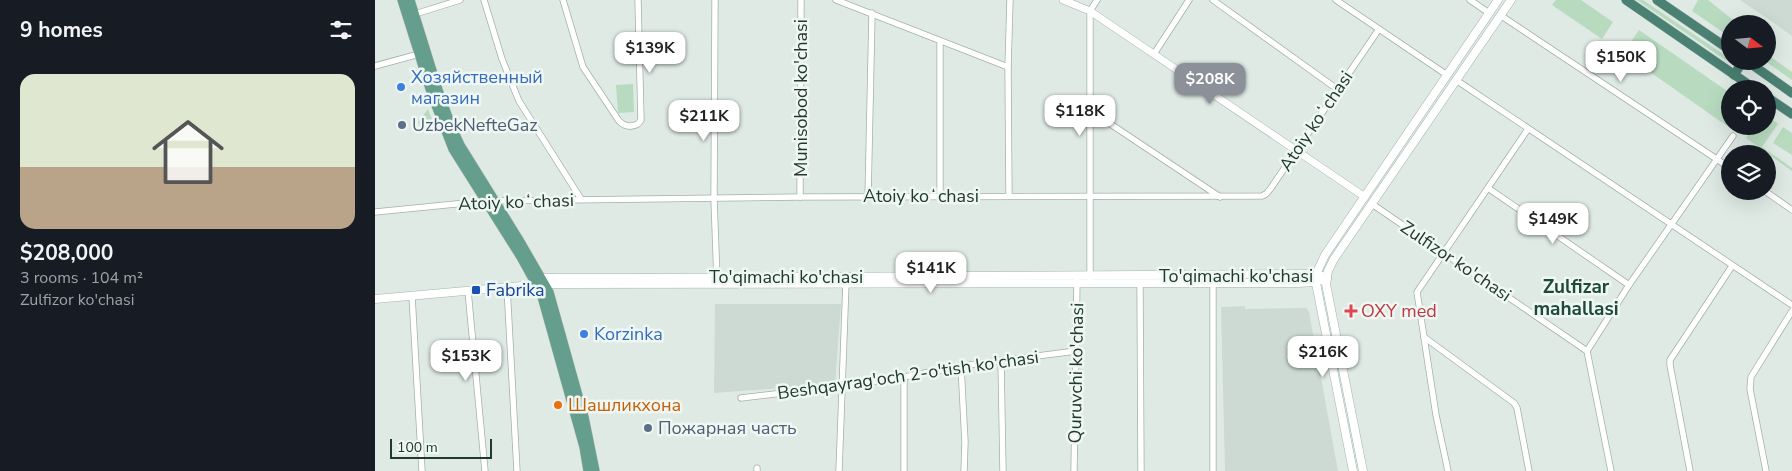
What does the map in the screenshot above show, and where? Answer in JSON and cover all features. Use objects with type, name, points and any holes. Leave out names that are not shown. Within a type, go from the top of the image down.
[{"type":"highway","points":[[1626,0],[1742,80]]},
{"type":"highway","points":[[1657,0],[1721,44]]},
{"type":"highway","points":[[1734,75],[1738,70]]},
{"type":"highway","points":[[1759,70],[1789,90],[1776,97]]},
{"type":"highway","points":[[1776,103],[1792,114]]},
{"type":"main road","points":[[402,0],[432,95],[453,149],[491,201]]},
{"type":"main road","points":[[411,0],[439,93],[452,128],[491,201],[542,282],[554,305],[582,408],[595,471]]},
{"type":"main road","points":[[1353,471],[1316,278],[1325,255],[1498,0]]},
{"type":"main road","points":[[1363,471],[1326,284],[1327,278],[1335,259],[1511,0]]},
{"type":"main road","name":"To'qimachi ko'chasi","points":[[375,300],[542,282],[1327,278]]},
{"type":"main road","name":"To'qimachi ko'chasi","points":[[1090,279],[1140,283],[1213,279]]},
{"type":"main road","points":[[542,282],[545,306],[584,447],[588,471]]},
{"type":"street","points":[[415,14],[461,0]]},
{"type":"street","points":[[484,0],[502,59],[519,101],[581,199]]},
{"type":"street","points":[[563,0],[583,67],[622,124],[630,126],[638,124],[641,120],[638,0]]},
{"type":"street","points":[[715,0],[714,199],[717,280]]},
{"type":"street","name":"Munisobod ko'chasi","points":[[800,197],[801,0]]},
{"type":"street","points":[[836,0],[1008,67]]},
{"type":"street","points":[[1009,196],[1008,67],[1010,0]]},
{"type":"street","points":[[1063,0],[1090,11],[1365,197]]},
{"type":"street","points":[[1090,279],[1090,11],[1097,0]]},
{"type":"street","points":[[1154,54],[1189,0]]},
{"type":"street","points":[[1213,0],[1337,89]]},
{"type":"street","points":[[1336,0],[1447,75]]},
{"type":"street","points":[[1470,0],[1489,13]]},
{"type":"street","points":[[868,197],[872,13]]},
{"type":"street","points":[[1500,15],[1721,162]]},
{"type":"street","name":"Atoiy koʻchasi","points":[[375,212],[491,201],[581,199],[940,196],[1257,197],[1266,194],[1379,29]]},
{"type":"street","points":[[940,41],[940,196]]},
{"type":"street","points":[[375,66],[419,54]]},
{"type":"street","points":[[1456,80],[1792,305]]},
{"type":"street","points":[[1091,111],[1220,197]]},
{"type":"street","points":[[1448,471],[1417,292],[1528,129]]},
{"type":"street","points":[[1611,471],[1587,352],[1629,285],[1733,136]]},
{"type":"street","points":[[1488,188],[1629,285]]},
{"type":"street","points":[[1776,199],[1792,210]]},
{"type":"street","name":"Zulfizor ko'chasi","points":[[1372,204],[1587,352]]},
{"type":"street","points":[[1690,471],[1670,360],[1732,266]]},
{"type":"street","name":"Quruvchi ko'chasi","points":[[1075,471],[1077,279]]},
{"type":"street","points":[[1213,279],[1213,471]]},
{"type":"street","points":[[839,471],[845,280]]},
{"type":"street","points":[[1140,283],[1141,471]]},
{"type":"street","points":[[507,287],[517,471]]},
{"type":"street","points":[[468,291],[485,471]]},
{"type":"street","points":[[412,296],[422,471]]},
{"type":"street","points":[[1766,471],[1750,389],[1751,377],[1792,312]]},
{"type":"street","points":[[1424,338],[1514,403],[1517,408],[1529,471]]},
{"type":"street","name":"Beshqayrag'och 2-o'tish ko'chasi","points":[[741,398],[843,386],[961,366],[1075,351]]},
{"type":"street","points":[[1001,360],[1003,471]]},
{"type":"street","points":[[961,366],[965,442],[964,471]]},
{"type":"street","points":[[904,377],[904,471]]},
{"type":"shaded area","points":[[1740,0],[1792,0],[1792,36],[1776,24],[1776,15],[1762,15]]},
{"type":"shaded area","points":[[715,304],[841,304],[835,384],[714,393]]},
{"type":"shaded area","points":[[1245,306],[1245,309],[1306,308],[1309,312],[1338,471],[1225,471],[1221,307]]},
{"type":"green space","points":[[1556,0],[1581,0],[1613,22],[1602,39],[1552,5]]},
{"type":"green space","points":[[1637,0],[1643,0],[1721,53],[1721,57]]},
{"type":"green space","points":[[1698,0],[1708,0],[1727,15],[1721,15],[1721,31],[1692,11]]},
{"type":"green space","points":[[1639,30],[1721,87],[1721,122],[1623,53]]},
{"type":"green space","points":[[1776,61],[1792,72],[1792,80],[1776,69]]},
{"type":"green space","points":[[633,84],[634,112],[618,113],[616,85]]},
{"type":"green space","points":[[428,109],[436,130],[421,131],[418,122]]},
{"type":"green space","points":[[1783,127],[1792,133],[1792,155],[1773,143]]},
{"type":"green space","points":[[1748,135],[1770,135],[1763,145],[1756,145],[1746,138]]},
{"type":"green space","points":[[1776,157],[1792,168],[1792,171],[1776,160]]},
{"type":"place","name":"Хозяйственный магазин","points":[[401,87]]},
{"type":"place","name":"UzbekNefteGaz","points":[[402,125]]},
{"type":"place","name":"Fabrika","points":[[476,290]]},
{"type":"place","name":"OXY med","points":[[1351,311]]},
{"type":"place","name":"Korzinka","points":[[584,334]]},
{"type":"place","name":"Шашликхона","points":[[558,405]]},
{"type":"place","name":"Пожарная часть","points":[[648,428]]},
{"type":"district","name":"Zulfizar mahallasi","points":[[1576,297]]}]
